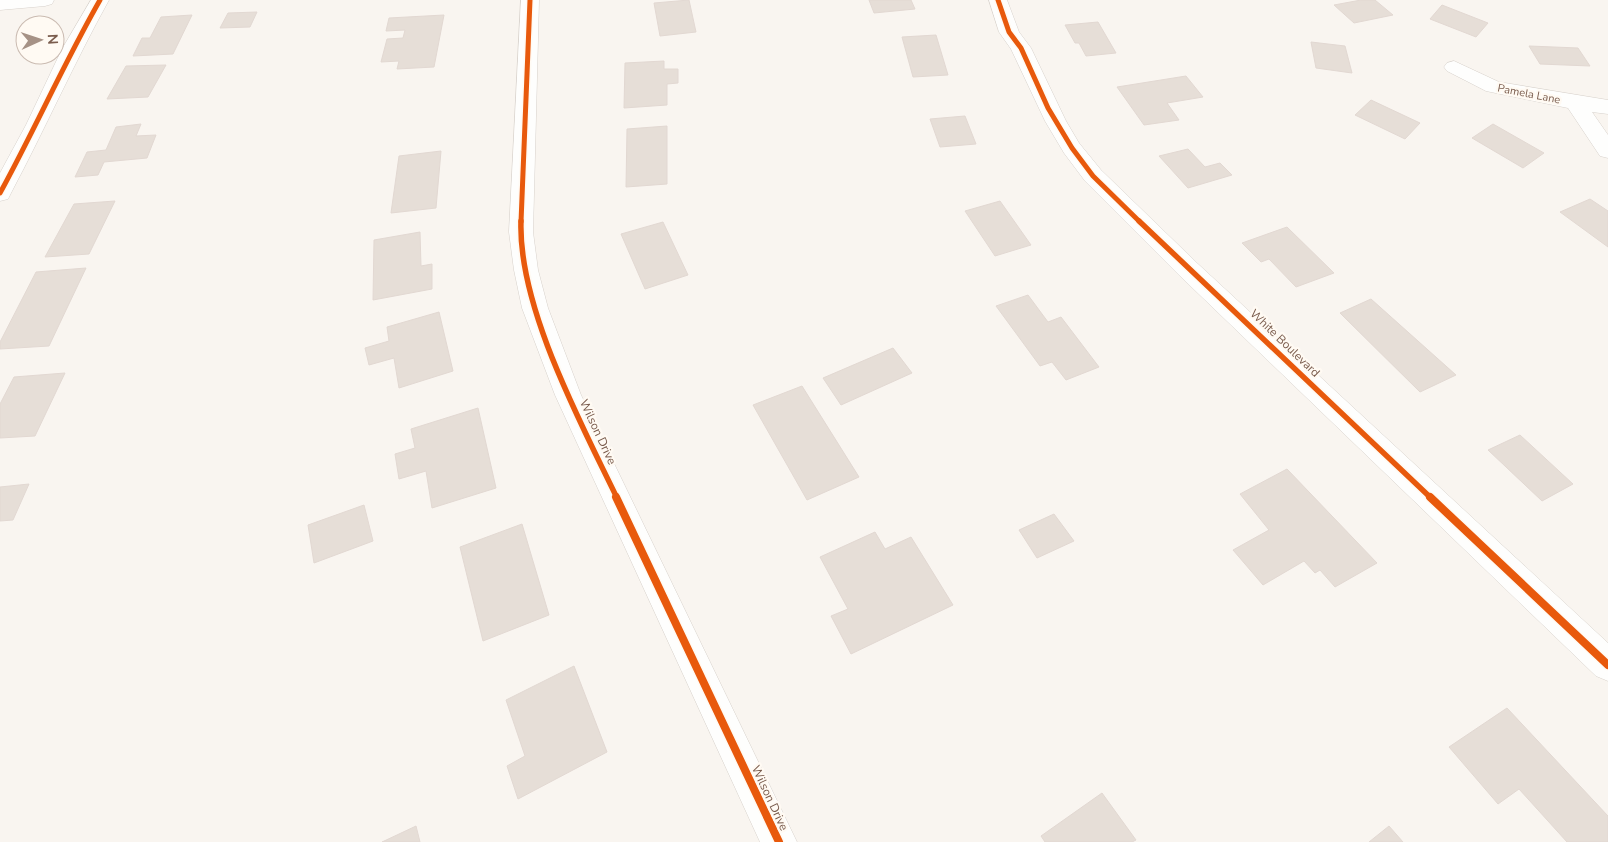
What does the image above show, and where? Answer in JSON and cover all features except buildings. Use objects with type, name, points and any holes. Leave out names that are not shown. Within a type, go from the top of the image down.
[{"type":"street","points":[[0,4],[45,0]]},
{"type":"street","points":[[0,193],[37,125],[72,49],[100,0]]},
{"type":"street","name":"Wilson Drive","points":[[530,0],[521,232],[526,270],[535,308],[568,395],[778,842]]},
{"type":"street","name":"White Boulevard","points":[[998,0],[1008,31],[1021,49],[1049,112],[1080,159],[1102,186],[1608,665]]},
{"type":"street","name":"Pamela Lane","points":[[1454,67],[1493,87],[1575,103],[1608,107]]},
{"type":"street","points":[[1575,103],[1608,151]]},
{"type":"cycle path","points":[[0,193],[37,125],[72,49],[100,0]]},
{"type":"cycle path","points":[[530,0],[521,232],[526,270],[535,308],[568,395],[779,842]]},
{"type":"cycle path","points":[[998,0],[1009,32],[1021,48],[1056,121],[1072,148],[1093,176],[1188,269],[1608,665]]}]
